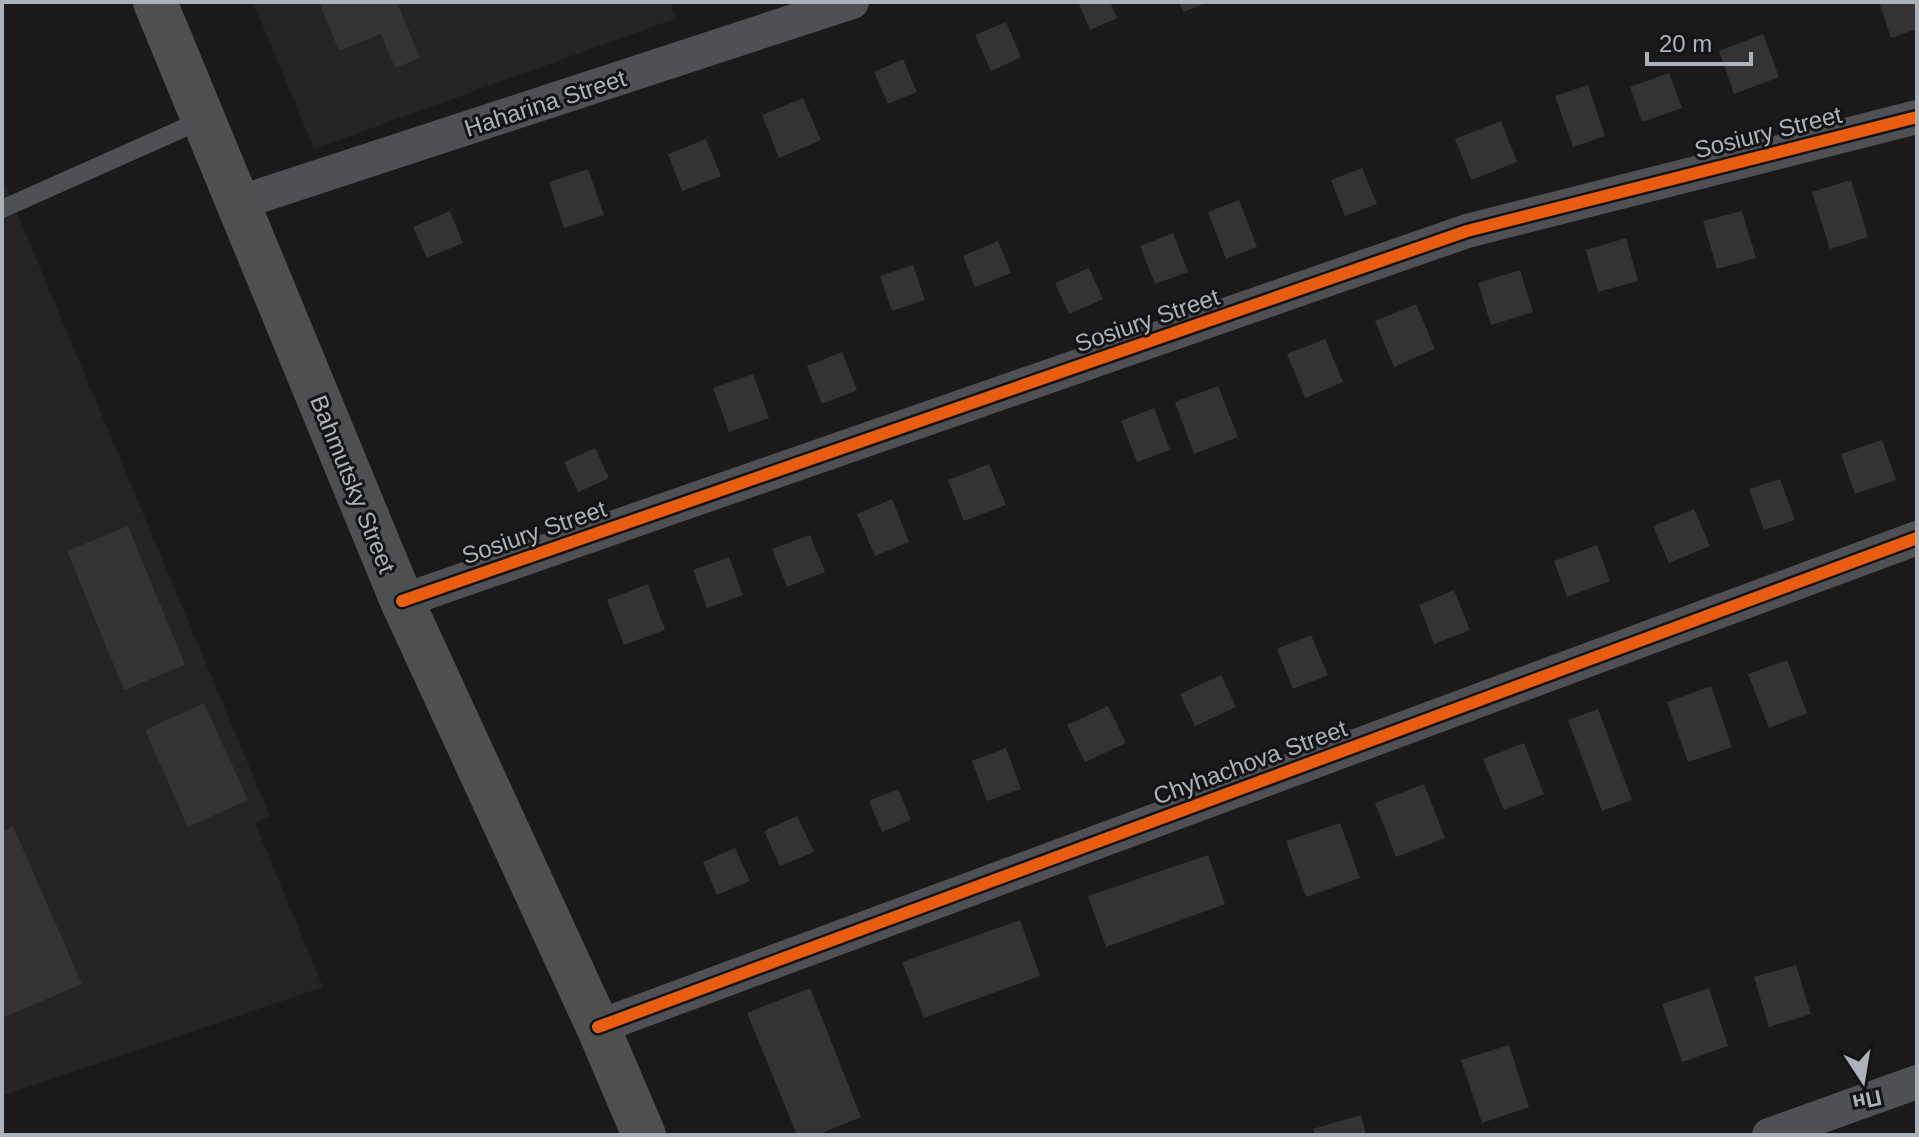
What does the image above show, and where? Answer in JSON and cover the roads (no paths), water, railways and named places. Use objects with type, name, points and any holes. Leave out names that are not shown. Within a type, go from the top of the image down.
[{"type":"main road","name":"Bahmutsky Street","points":[[155,2],[402,601],[598,1027],[644,1135]]},
{"type":"street","name":"Haharina Street","points":[[238,203],[852,2]]},
{"type":"street","name":"Sosiury Street","points":[[402,601],[1467,231],[1917,117]]},
{"type":"street","name":"Chyhachova Street","points":[[598,1027],[1917,538]]},
{"type":"street","points":[[1769,1135],[1917,1082]]},
{"type":"lane","points":[[2,209],[204,119]]}]
